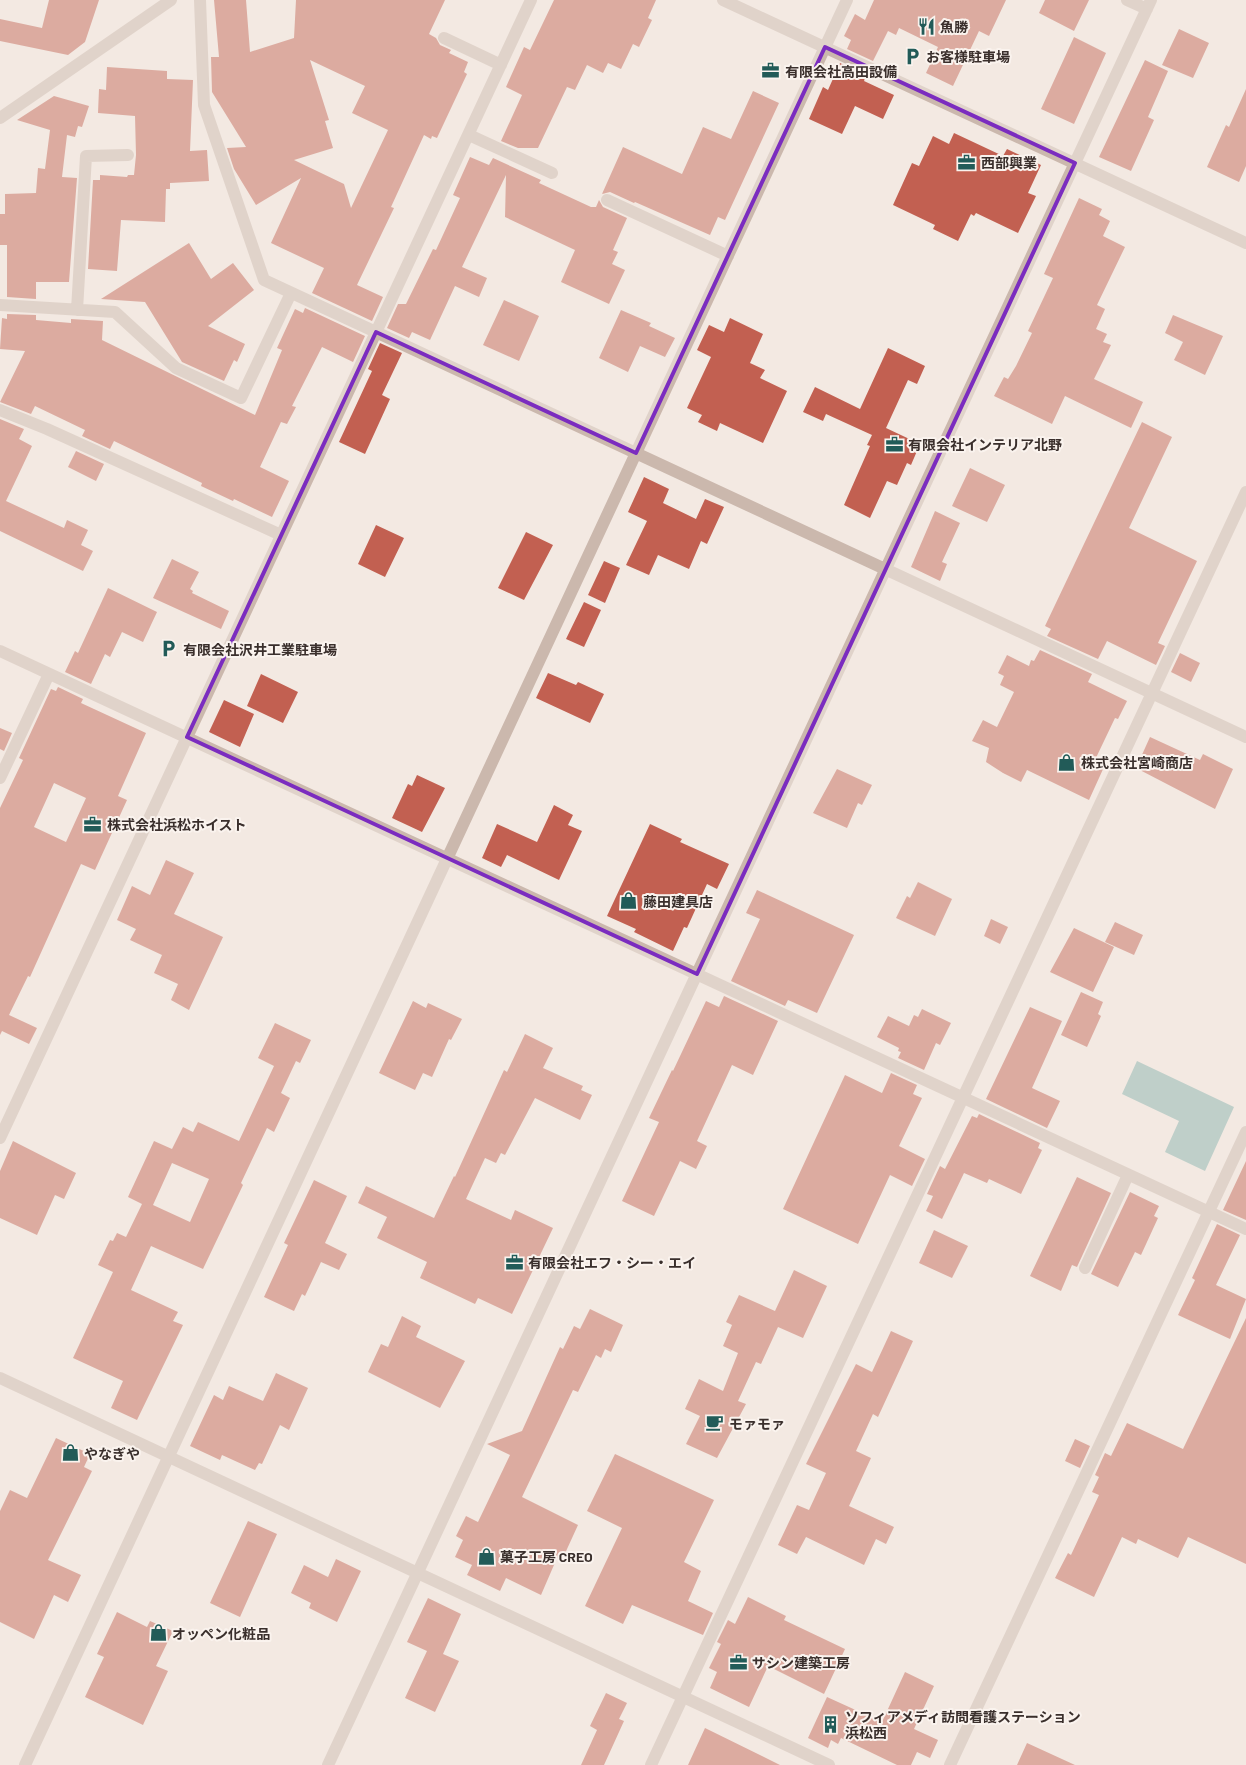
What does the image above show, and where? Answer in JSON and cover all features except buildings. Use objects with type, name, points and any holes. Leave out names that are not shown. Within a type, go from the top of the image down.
[{"type":"street","points":[[0,118],[171,0]]},
{"type":"street","points":[[200,0],[202,87],[209,122],[264,280],[1246,737]]},
{"type":"street","points":[[0,1138],[531,0]]},
{"type":"street","points":[[723,0],[1246,243]]},
{"type":"street","points":[[25,1765],[847,0]]},
{"type":"street","points":[[328,1765],[1149,5],[1127,0]]},
{"type":"street","points":[[444,38],[501,65]]},
{"type":"street","points":[[468,134],[552,173]]},
{"type":"street","points":[[77,310],[86,156],[128,155]]},
{"type":"street","points":[[607,200],[728,256]]},
{"type":"street","points":[[0,305],[114,312],[176,368],[241,398],[291,293]]},
{"type":"street","points":[[0,410],[47,429],[281,535]]},
{"type":"street","points":[[652,1765],[1246,492]]},
{"type":"street","points":[[0,651],[1246,1229]]},
{"type":"street","points":[[0,778],[49,674]]},
{"type":"street","points":[[950,1765],[1246,1132]]},
{"type":"street","points":[[1085,1268],[1128,1175]]},
{"type":"street","points":[[0,1378],[829,1765]]},
{"type":"highlighted area","points":[[825,47],[1075,163],[697,974],[187,737],[376,332],[636,453]]},
{"type":"water","points":[[1137,1061],[1234,1107],[1205,1171],[1165,1152],[1179,1121],[1122,1094]]},
{"type":"place","name":"魚勝","points":[[926,26]]},
{"type":"place","name":"お客様駐車場","points":[[912,56]]},
{"type":"place","name":"有限会社高田設備","points":[[771,71]]},
{"type":"place","name":"西部興業","points":[[967,162]]},
{"type":"place","name":"有限会社インテリア北野","points":[[894,444]]},
{"type":"place","name":"有限会社沢井工業駐車場","points":[[169,649]]},
{"type":"place","name":"株式会社宮崎商店","points":[[1067,762]]},
{"type":"place","name":"株式会社浜松ホイスト","points":[[93,824]]},
{"type":"place","name":"藤田建具店","points":[[629,901]]},
{"type":"place","name":"有限会社エフ・シー・エイ","points":[[514,1262]]},
{"type":"place","name":"モァモァ","points":[[715,1423]]},
{"type":"place","name":"やなぎや","points":[[70,1453]]},
{"type":"place","name":"菓子工房 CREO","points":[[486,1556]]},
{"type":"place","name":"オッペン化粧品","points":[[158,1633]]},
{"type":"place","name":"サシン建築工房","points":[[738,1662]]},
{"type":"place","name":"ソフィアメディ訪問看護ステーション 浜松西","points":[[831,1724]]}]
